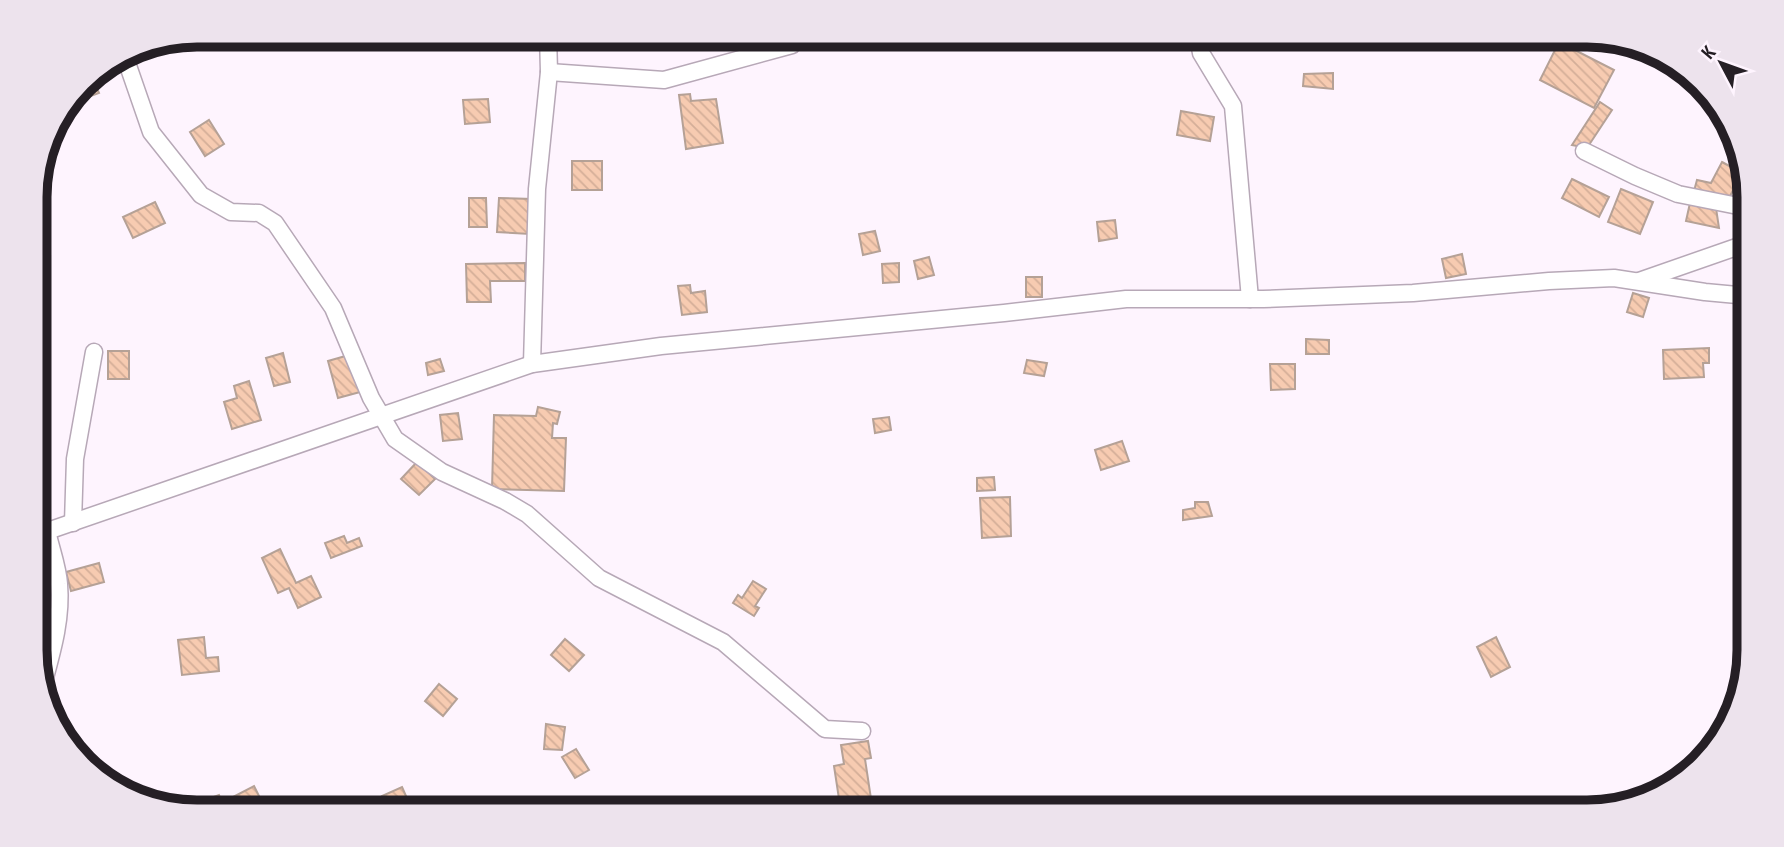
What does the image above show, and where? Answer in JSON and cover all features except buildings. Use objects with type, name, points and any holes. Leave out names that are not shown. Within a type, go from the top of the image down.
[{"type":"street","points":[[1200,47],[1233,106],[1250,299]]},
{"type":"street","points":[[532,365],[537,190],[549,72],[548,48]]},
{"type":"street","points":[[549,72],[664,80],[786,48]]},
{"type":"street","points":[[128,65],[151,132],[201,195],[232,212],[259,213],[275,223],[333,308],[371,398],[395,439],[442,472],[506,501],[527,514],[599,578],[723,642],[825,729],[862,731]]},
{"type":"street","points":[[1584,151],[1678,194],[1737,206]]},
{"type":"street","points":[[1637,282],[1737,247]]},
{"type":"street","points":[[47,531],[532,365],[662,346],[1126,299],[1250,299],[1413,293],[1614,278],[1737,295]]},
{"type":"street","points":[[73,523],[75,460],[94,352]]},
{"type":"street","points":[[47,548],[59,582],[60,611],[49,665]]}]
